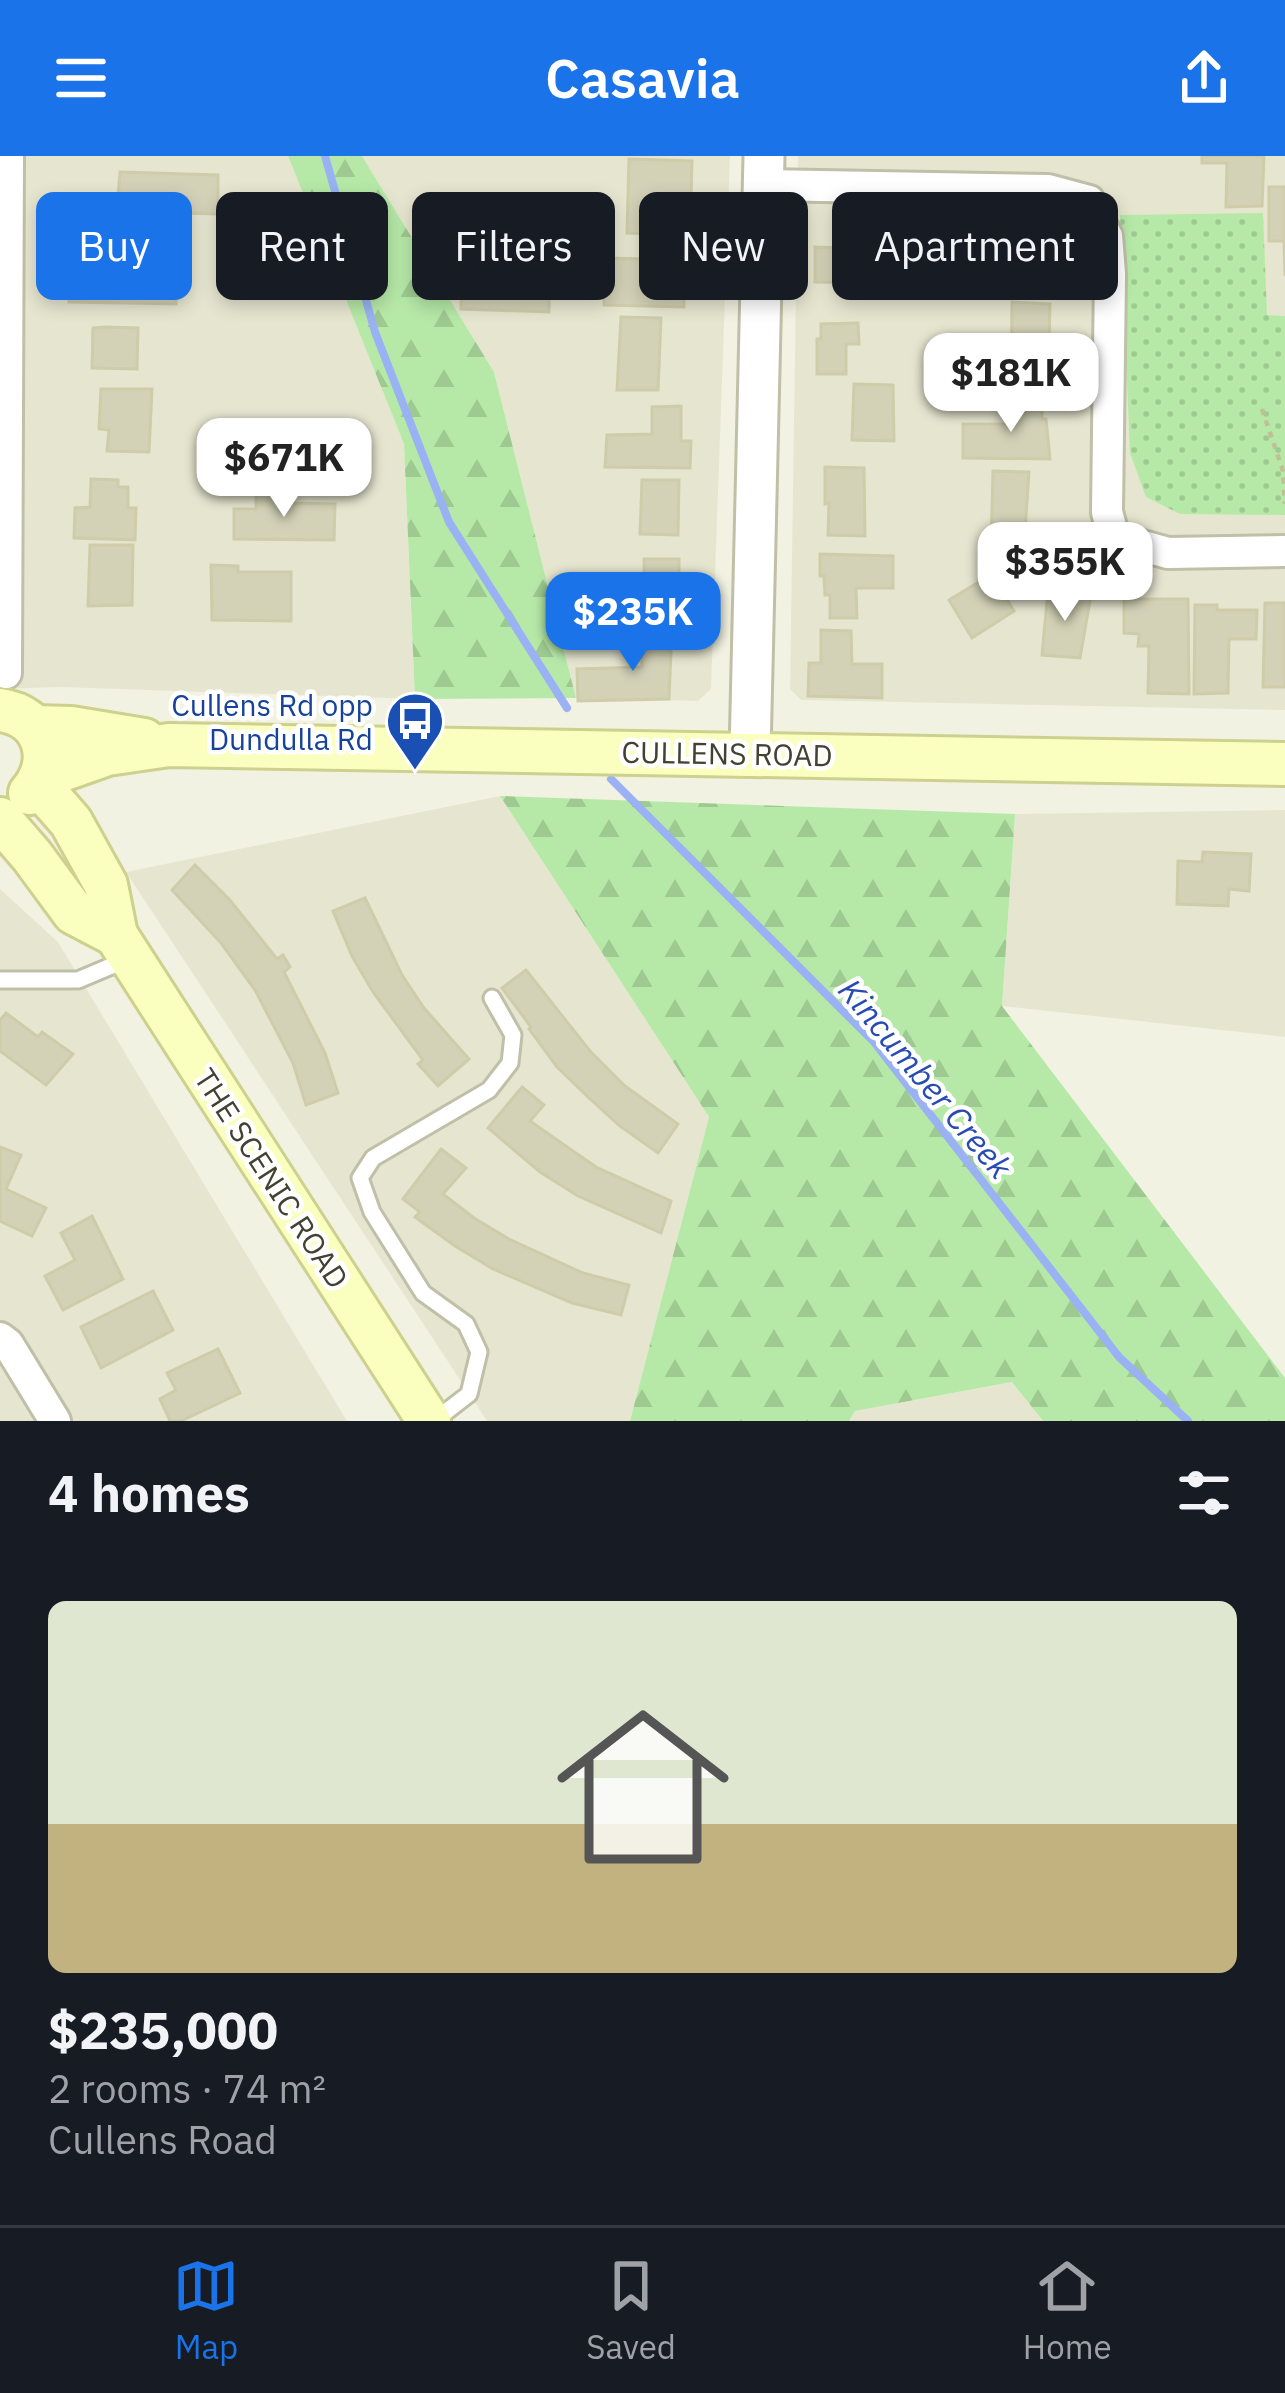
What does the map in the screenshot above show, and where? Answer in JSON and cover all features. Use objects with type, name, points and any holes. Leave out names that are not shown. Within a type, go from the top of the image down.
[{"type":"main road","name":"CULLENS ROAD","points":[[13,704],[71,728],[169,745]]},
{"type":"main road","points":[[13,704],[45,751],[40,780]]},
{"type":"main road","name":"CULLENS ROAD","points":[[0,806],[16,802],[40,780],[106,754],[169,745],[1285,764]]},
{"type":"main road","name":"THE SCENIC ROAD","points":[[40,780],[71,822],[106,885],[123,946],[431,1421]]},
{"type":"main road","name":"THE SCENIC ROAD","points":[[0,819],[74,913],[123,946]]},
{"type":"street","points":[[8,156],[4,408],[13,704]]},
{"type":"street","points":[[750,753],[764,170],[1048,190],[1089,201],[1108,236],[1107,512],[1114,538],[1168,553],[1285,551]]},
{"type":"street","points":[[0,1338],[55,1421]]},
{"type":"lane","points":[[0,980],[78,980],[123,946]]},
{"type":"lane","points":[[431,1421],[469,1394],[479,1352],[466,1324],[423,1293],[372,1212],[360,1178],[374,1159],[489,1090],[510,1063],[513,1035],[492,998]]},
{"type":"path","points":[[1262,409],[1283,470],[1285,504]]},
{"type":"shaded area","points":[[0,156],[288,156],[302,192],[216,192],[216,300],[346,300],[404,444],[415,699],[0,689]]},
{"type":"shaded area","points":[[362,156],[730,156],[729,192],[639,192],[639,300],[725,300],[711,689],[698,701],[576,698],[494,372],[450,300],[615,300],[615,192],[412,192],[412,238]]},
{"type":"shaded area","points":[[798,156],[1285,156],[1285,710],[801,700],[790,689],[796,300],[808,300],[808,192],[797,192]]},
{"type":"shaded area","points":[[500,796],[709,1117],[630,1421],[487,1421],[126,872]]},
{"type":"shaded area","points":[[1285,810],[1285,1037],[1002,1006],[1015,814]]},
{"type":"shaded area","points":[[0,889],[58,942],[347,1421],[0,1421]]},
{"type":"shaded area","points":[[1013,1382],[1043,1421],[849,1421],[855,1411]]},
{"type":"green space","points":[[288,156],[362,156],[384,192],[302,192]]},
{"type":"green space","points":[[388,199],[412,238],[412,300],[450,300],[494,372],[576,698],[415,699],[404,444],[346,300],[388,300]]},
{"type":"green space","points":[[1263,213],[1267,315],[1285,316],[1285,515],[1180,514],[1146,497],[1130,453],[1120,215]]},
{"type":"green space","points":[[500,796],[1015,814],[1002,1006],[1285,1378],[1285,1421],[1043,1421],[1012,1382],[855,1411],[849,1421],[630,1421],[709,1117]]},
{"type":"building","points":[[1202,156],[1264,156],[1262,206],[1226,207],[1227,163],[1202,163]]},
{"type":"building","points":[[629,159],[692,161],[691,192],[639,192],[639,233],[627,233]]},
{"type":"building","points":[[120,172],[218,175],[216,214],[192,213],[192,192],[118,192]]},
{"type":"building","points":[[1269,187],[1285,187],[1285,276],[1284,241],[1269,241]]},
{"type":"building","points":[[815,247],[832,248],[832,282],[815,282]]},
{"type":"building","points":[[615,258],[639,259],[639,300],[684,300],[684,307],[604,305],[604,300],[615,300]]},
{"type":"building","points":[[176,300],[176,304],[69,302]]},
{"type":"building","points":[[461,300],[549,300],[549,312],[461,309]]},
{"type":"building","points":[[1012,302],[1050,304],[1048,380],[1011,380]]},
{"type":"building","points":[[621,317],[661,318],[658,390],[617,390]]},
{"type":"building","points":[[858,323],[859,344],[846,344],[846,374],[817,374],[821,324]]},
{"type":"building","points":[[93,328],[138,328],[137,369],[92,368]]},
{"type":"building","points":[[854,384],[893,385],[894,441],[852,440]]},
{"type":"building","points":[[101,389],[152,389],[149,452],[107,451],[109,430],[99,429]]},
{"type":"building","points":[[1014,396],[1042,396],[1050,459],[963,458],[963,424],[1014,424]]},
{"type":"building","points":[[681,406],[681,441],[691,441],[690,468],[605,467],[607,435],[652,434],[652,407]]},
{"type":"building","points":[[825,467],[864,468],[865,536],[828,535]]},
{"type":"building","points":[[993,471],[1029,472],[1024,546],[991,546]]},
{"type":"building","points":[[91,479],[118,480],[118,487],[128,487],[128,508],[136,508],[135,540],[74,538],[75,508],[90,507]]},
{"type":"building","points":[[642,480],[679,480],[678,535],[640,534]]},
{"type":"building","points":[[256,491],[284,491],[284,503],[335,504],[334,540],[234,539],[234,509],[256,509]]},
{"type":"building","points":[[90,545],[133,545],[132,605],[88,606]]},
{"type":"building","points":[[820,554],[893,556],[893,588],[856,588],[857,618],[830,618]]},
{"type":"building","points":[[644,559],[679,559],[679,615],[645,616]]},
{"type":"building","points":[[211,565],[238,566],[238,572],[291,572],[291,621],[212,620]]},
{"type":"building","points":[[992,574],[1014,611],[972,638],[949,600]]},
{"type":"building","points":[[1048,591],[1091,595],[1080,658],[1042,655]]},
{"type":"building","points":[[1124,599],[1188,599],[1189,694],[1148,693],[1149,646],[1138,646],[1139,634],[1124,633]]},
{"type":"building","points":[[1265,603],[1285,603],[1285,687],[1263,687]]},
{"type":"building","points":[[1195,605],[1257,610],[1256,639],[1229,639],[1228,693],[1194,694]]},
{"type":"building","points":[[642,627],[672,628],[669,699],[578,701],[577,669],[642,667]]},
{"type":"building","points":[[821,630],[851,631],[852,664],[882,664],[882,698],[808,696],[809,663],[821,663]]},
{"type":"building","points":[[1203,852],[1251,854],[1249,891],[1229,889],[1228,906],[1177,904],[1178,861],[1202,862]]},
{"type":"building","points":[[195,865],[277,959],[283,955],[290,967],[284,972],[325,1053],[338,1093],[306,1105],[293,1063],[255,990],[221,943],[172,890]]},
{"type":"building","points":[[365,898],[402,975],[469,1059],[438,1086],[418,1064],[423,1060],[373,992],[333,911]]},
{"type":"building","points":[[526,970],[590,1051],[625,1086],[678,1124],[658,1153],[589,1098],[557,1067],[529,1029],[502,988]]},
{"type":"building","points":[[6,1013],[38,1037],[42,1032],[73,1054],[46,1085],[0,1051],[0,1020]]},
{"type":"building","points":[[522,1087],[544,1105],[530,1121],[596,1167],[671,1201],[661,1233],[578,1196],[540,1172],[488,1128]]},
{"type":"building","points":[[0,1147],[21,1155],[6,1189],[46,1208],[32,1236],[0,1221]]},
{"type":"building","points":[[441,1149],[466,1168],[443,1194],[509,1239],[583,1273],[629,1285],[621,1315],[572,1303],[493,1269],[415,1217],[420,1212],[403,1199]]},
{"type":"building","points":[[92,1216],[123,1279],[63,1310],[45,1276],[75,1260],[61,1233]]},
{"type":"building","points":[[153,1291],[173,1330],[101,1368],[81,1327]]},
{"type":"building","points":[[218,1349],[240,1393],[181,1421],[170,1421],[160,1399],[176,1390],[167,1373]]},
{"type":"waterway","name":"Kincumber Creek","points":[[325,156],[375,332],[449,522],[567,708]]},
{"type":"waterway","name":"Kincumber Creek","points":[[611,779],[874,1042],[1119,1357],[1188,1421]]},
{"type":"place","name":"Cullens Rd opp Dundulla Rd","points":[[415,772]]}]
